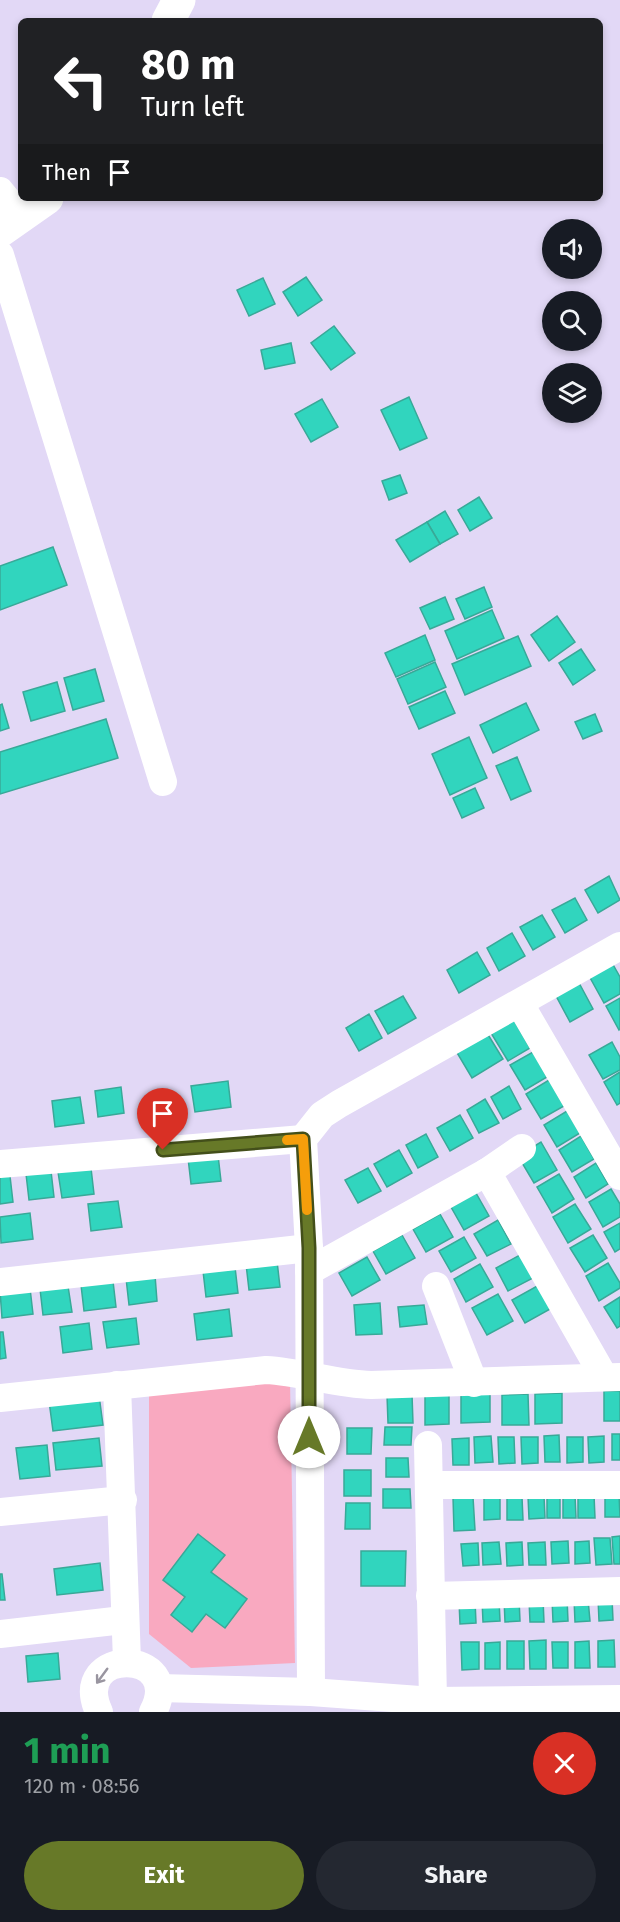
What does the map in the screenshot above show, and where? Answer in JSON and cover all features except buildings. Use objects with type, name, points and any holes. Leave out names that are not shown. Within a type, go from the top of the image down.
[{"type":"street","points":[[170,18],[179,0]]},
{"type":"street","points":[[0,192],[23,216]]},
{"type":"street","points":[[0,255],[163,782]]},
{"type":"street","points":[[311,1692],[309,1260],[303,1139],[322,1114],[620,946]]},
{"type":"street","points":[[520,1004],[620,1176]]},
{"type":"street","points":[[0,1164],[303,1139]]},
{"type":"street","points":[[0,1282],[309,1260],[487,1172],[522,1148]]},
{"type":"street","points":[[0,1398],[266,1370],[308,1375],[355,1385],[612,1377],[487,1172]]},
{"type":"street","points":[[436,1286],[474,1383]]},
{"type":"street","points":[[117,1385],[123,1500],[123,1620],[127,1661]]},
{"type":"street","points":[[428,1445],[433,1701]]},
{"type":"street","points":[[429,1485],[620,1485]]},
{"type":"street","points":[[0,1512],[123,1500]]},
{"type":"street","points":[[430,1596],[620,1591]]},
{"type":"street","points":[[0,1634],[123,1620]]},
{"type":"street","points":[[99,1712],[94,1701],[94,1690],[98,1678],[105,1669],[127,1661],[144,1666],[156,1680],[156,1700],[311,1692],[433,1701],[620,1699]]},
{"type":"shaded area","points":[[290,1381],[295,1663],[191,1668],[149,1634],[149,1394]]},
{"type":"slow traffic","points":[[287,1140],[303,1139],[307,1210]]},
{"type":"route","points":[[163,1150],[303,1139],[309,1248],[309,1437]]}]
